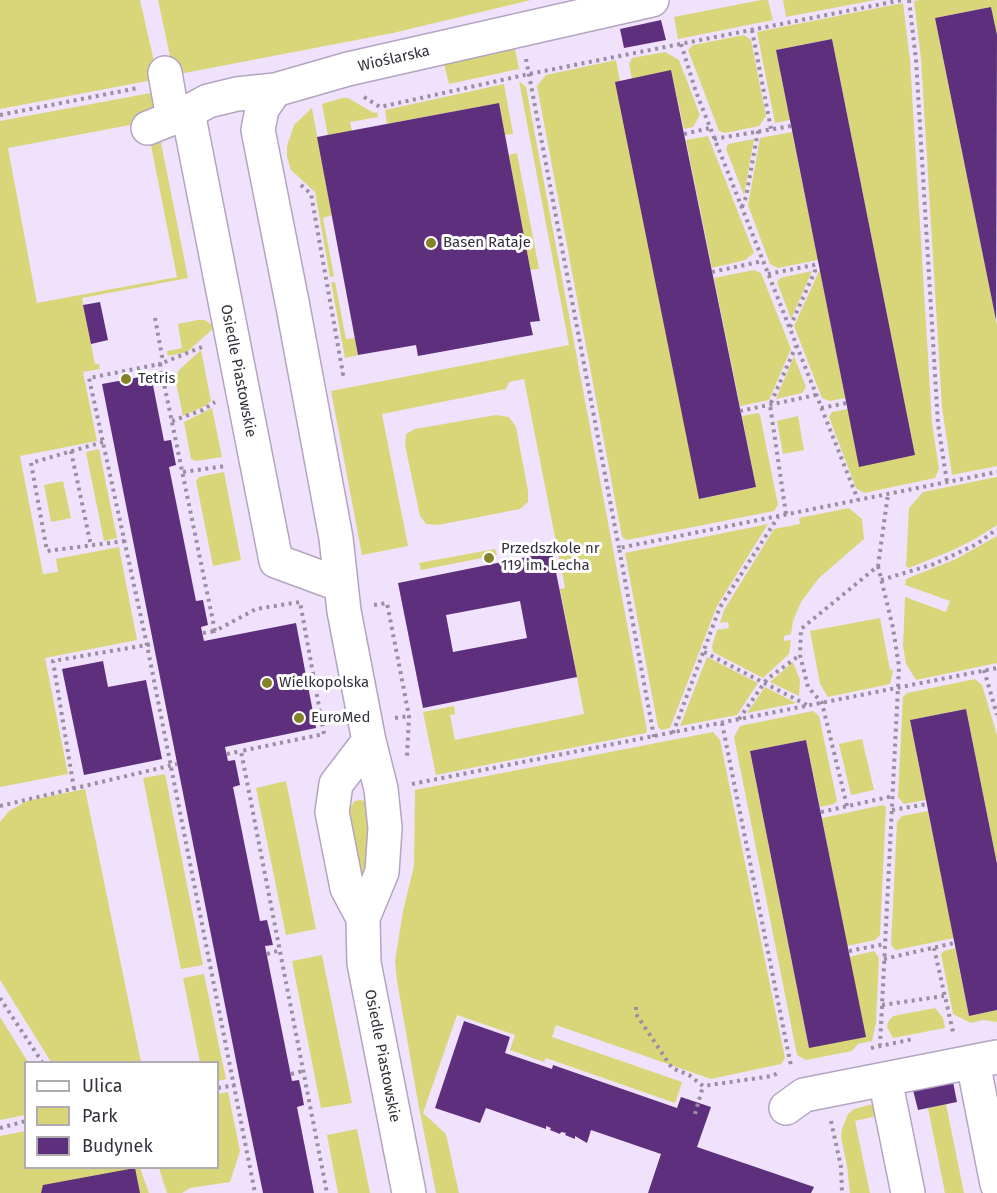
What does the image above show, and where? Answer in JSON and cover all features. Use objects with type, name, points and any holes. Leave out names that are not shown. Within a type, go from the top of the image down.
[{"type":"street","name":"Wioślarska","points":[[170,119],[208,101],[237,94],[275,90],[348,69],[647,0]]},
{"type":"street","name":"Osiedle Piastowskie","points":[[166,78],[170,119],[230,336],[276,561],[341,585]]},
{"type":"street","name":"Osiedle Piastowskie","points":[[275,90],[262,108],[258,130],[336,538],[344,611],[369,741],[381,789],[386,828],[382,872],[363,918],[364,963],[408,1193]]},
{"type":"street","name":"Osiedle Piastowskie","points":[[363,918],[347,888],[332,812],[336,784],[369,741]]},
{"type":"street","points":[[786,1108],[804,1095],[985,1059],[997,1184]]},
{"type":"street","points":[[885,1079],[908,1193]]},
{"type":"path","points":[[348,69],[352,90],[380,107],[529,74],[902,0]]},
{"type":"path","points":[[909,0],[916,60],[938,424],[947,482]]},
{"type":"path","points":[[521,30],[654,737]]},
{"type":"path","points":[[753,30],[771,129]]},
{"type":"path","points":[[681,44],[714,139],[858,500]]},
{"type":"path","points":[[0,115],[166,78]]},
{"type":"path","points":[[714,139],[791,126]]},
{"type":"path","points":[[684,134],[710,128]]},
{"type":"path","points":[[742,208],[758,131]]},
{"type":"path","points":[[712,272],[763,261]]},
{"type":"path","points":[[768,274],[816,265],[789,327]]},
{"type":"path","points":[[155,318],[162,356],[160,364],[215,631]]},
{"type":"path","points":[[230,336],[160,364],[89,378],[147,645],[255,1193]]},
{"type":"path","points":[[786,514],[770,405],[796,345]]},
{"type":"path","points":[[172,421],[203,410],[240,386]]},
{"type":"path","points":[[740,411],[816,395]]},
{"type":"path","points":[[821,408],[847,404]]},
{"type":"path","points":[[103,442],[31,463],[47,551],[124,541]]},
{"type":"path","points":[[71,451],[91,546]]},
{"type":"path","points":[[183,472],[256,461]]},
{"type":"path","points":[[619,548],[997,472]]},
{"type":"path","points":[[880,1045],[899,667],[878,566],[888,494]]},
{"type":"path","points":[[673,734],[720,607],[778,516]]},
{"type":"path","points":[[881,580],[934,564],[977,544],[997,529]]},
{"type":"path","points":[[847,806],[822,703],[808,687],[800,655],[801,629],[878,566]]},
{"type":"path","points":[[203,633],[215,631],[256,609],[300,602],[324,734],[226,754]]},
{"type":"path","points":[[74,789],[53,661],[153,644]]},
{"type":"path","points":[[704,652],[809,706]]},
{"type":"path","points":[[738,720],[765,682],[800,655]]},
{"type":"path","points":[[381,789],[673,734],[997,668]]},
{"type":"path","points":[[984,670],[997,715]]},
{"type":"path","points":[[722,723],[791,1066]]},
{"type":"path","points":[[241,751],[327,1193]]},
{"type":"path","points":[[0,806],[177,764]]},
{"type":"path","points":[[821,812],[892,796]]},
{"type":"path","points":[[892,810],[927,804]]},
{"type":"path","points":[[884,959],[954,943]]},
{"type":"path","points":[[849,951],[885,944]]},
{"type":"path","points":[[933,948],[953,1032]]},
{"type":"path","points":[[267,954],[281,950]]},
{"type":"path","points":[[209,965],[217,964]]},
{"type":"path","points":[[882,1005],[944,996]]},
{"type":"path","points":[[0,998],[41,1061]]},
{"type":"path","points":[[636,1007],[636,1014],[672,1068],[689,1075]]},
{"type":"path","points":[[291,1074],[303,1071]]},
{"type":"path","points":[[219,1088],[241,1084]]},
{"type":"path","points":[[695,1114],[703,1086]]},
{"type":"path","points":[[824,1091],[841,1167],[842,1193]]},
{"type":"path","points":[[0,1128],[24,1122]]},
{"type":"green space","points":[[0,0],[140,0],[158,79],[0,109]]},
{"type":"green space","points":[[158,0],[531,0],[393,33],[174,75]]},
{"type":"green space","points":[[768,0],[773,20],[678,39],[674,17]]},
{"type":"green space","points":[[783,0],[875,0],[786,17]]},
{"type":"green space","points":[[997,0],[997,35],[991,7],[935,18],[997,325],[997,466],[952,475],[942,407],[921,59],[914,1]]},
{"type":"green space","points":[[903,3],[910,60],[932,423],[939,469],[935,478],[864,493],[856,488],[829,417],[832,412],[848,409],[859,466],[915,455],[832,39],[776,50],[790,120],[775,123],[757,32]]},
{"type":"green space","points":[[744,35],[751,40],[766,116],[759,126],[725,133],[719,131],[688,50],[693,45]]},
{"type":"green space","points":[[515,49],[519,69],[449,84],[444,64]]},
{"type":"green space","points":[[665,52],[679,60],[700,115],[693,127],[684,129],[671,71],[632,79],[629,64],[632,58]]},
{"type":"green space","points":[[616,60],[700,499],[756,487],[742,416],[758,413],[778,505],[774,511],[627,540],[622,537],[537,86],[546,75]]},
{"type":"green space","points":[[519,81],[526,87],[647,730],[646,733],[436,775],[423,712],[454,706],[455,714],[450,715],[455,740],[584,714],[560,589],[565,588],[524,379],[509,382],[506,389],[382,414],[408,546],[362,555],[331,391],[569,345]]},
{"type":"green space","points":[[504,84],[513,134],[505,135],[499,103],[387,124],[385,110]]},
{"type":"green space","points":[[156,92],[160,109],[146,122],[8,148],[37,303],[177,277],[149,135],[159,133],[188,278],[82,298],[95,364],[99,364],[100,369],[83,372],[97,441],[20,456],[43,574],[58,572],[56,559],[119,547],[137,640],[45,658],[68,774],[0,787],[0,121]]},
{"type":"green space","points":[[348,98],[374,113],[377,112],[378,117],[350,122],[352,131],[328,136],[322,104]]},
{"type":"green space","points":[[312,108],[332,215],[323,218],[334,276],[330,277],[315,192],[291,170],[287,157],[287,146],[294,125]]},
{"type":"green space","points":[[792,132],[818,260],[778,268],[770,264],[748,205],[760,138]]},
{"type":"green space","points":[[708,136],[754,253],[745,260],[712,268],[686,140]]},
{"type":"green space","points":[[754,139],[744,195],[726,149],[728,144]]},
{"type":"green space","points":[[517,153],[539,269],[530,270],[509,155]]},
{"type":"green space","points":[[820,269],[845,398],[830,401],[822,398],[794,326]]},
{"type":"green space","points":[[754,270],[761,273],[791,349],[769,400],[740,406],[714,278]]},
{"type":"green space","points":[[812,271],[791,319],[777,282],[780,278]]},
{"type":"green space","points":[[331,282],[335,282],[346,339],[355,338],[358,355],[345,358]]},
{"type":"green space","points":[[205,320],[215,327],[187,352],[168,356],[167,351],[182,348],[178,324]]},
{"type":"green space","points":[[201,350],[211,401],[183,416],[175,377],[180,369]]},
{"type":"green space","points":[[794,356],[806,387],[802,393],[776,399]]},
{"type":"green space","points":[[212,408],[222,457],[196,461],[191,459],[184,422]]},
{"type":"green space","points":[[496,415],[509,417],[516,427],[528,502],[520,509],[438,525],[426,524],[420,516],[405,445],[406,434],[415,429]]},
{"type":"green space","points":[[798,416],[804,450],[783,454],[777,421]]},
{"type":"green space","points":[[99,449],[117,538],[104,541],[86,452]]},
{"type":"green space","points":[[224,472],[241,560],[213,566],[196,481],[199,477]]},
{"type":"green space","points":[[997,477],[997,525],[953,550],[909,568],[906,566],[909,508],[923,492]]},
{"type":"green space","points":[[63,481],[71,518],[51,522],[44,485]]},
{"type":"green space","points":[[849,508],[862,519],[864,539],[819,578],[801,602],[793,621],[791,634],[784,636],[784,641],[791,640],[789,654],[763,678],[713,652],[712,646],[717,630],[729,628],[728,622],[720,623],[724,610],[774,529],[800,524],[799,518]]},
{"type":"green space","points":[[768,524],[717,606],[670,728],[661,730],[658,727],[625,553]]},
{"type":"green space","points":[[997,536],[997,663],[916,680],[906,664],[903,646],[905,597],[946,612],[950,601],[905,585],[906,579],[956,559]]},
{"type":"green space","points":[[495,549],[497,555],[421,570],[419,563]]},
{"type":"green space","points":[[880,618],[890,670],[893,670],[890,684],[828,697],[820,684],[810,631]]},
{"type":"green space","points":[[707,657],[758,683],[737,715],[680,726]]},
{"type":"green space","points":[[793,662],[800,680],[799,696],[770,682]]},
{"type":"green space","points":[[975,679],[982,685],[997,735],[997,864],[966,709],[910,720],[926,800],[904,804],[898,797],[903,697],[907,693]]},
{"type":"green space","points":[[765,687],[796,703],[747,713]]},
{"type":"green space","points":[[813,711],[819,716],[837,801],[834,804],[820,807],[806,740],[750,751],[809,1048],[849,957],[874,951],[879,958],[876,1023],[872,1041],[858,1044],[852,1051],[806,1060],[797,1055],[734,737],[740,726]]},
{"type":"green space","points":[[713,732],[720,740],[785,1058],[781,1064],[711,1079],[556,1025],[552,1037],[682,1082],[675,1103],[546,1058],[544,1062],[510,1050],[515,1035],[457,1015],[423,1113],[446,1134],[459,1193],[436,1193],[418,1102],[395,961],[403,911],[414,866],[415,790]]},
{"type":"green space","points":[[862,739],[874,790],[851,795],[839,744]]},
{"type":"green space","points":[[165,774],[203,965],[181,969],[143,778]]},
{"type":"green space","points":[[286,781],[316,929],[286,935],[256,788]]},
{"type":"green space","points":[[85,789],[141,1061],[50,1061],[0,980],[0,822],[9,811],[27,801]]},
{"type":"green space","points":[[355,801],[366,801],[374,824],[364,876],[359,873],[348,810]]},
{"type":"green space","points":[[883,805],[886,807],[880,935],[875,940],[847,946],[822,818]]},
{"type":"green space","points":[[928,811],[954,938],[896,950],[891,945],[897,822],[902,816]]},
{"type":"green space","points":[[955,948],[969,1016],[997,1010],[997,1022],[983,1020],[971,1023],[953,1014],[941,954]]},
{"type":"green space","points":[[322,955],[352,1103],[321,1108],[292,961]]},
{"type":"green space","points":[[204,974],[226,1079],[219,1081],[219,1061],[200,1061],[183,978]]},
{"type":"green space","points":[[935,1008],[943,1018],[945,1028],[893,1038],[887,1027],[893,1016]]},
{"type":"green space","points":[[0,1017],[27,1061],[24,1061],[24,1115],[0,1120]]},
{"type":"green space","points":[[228,1092],[240,1151],[230,1182],[190,1188],[182,1193],[167,1193],[159,1169],[219,1169],[219,1094]]},
{"type":"green space","points":[[873,1104],[877,1116],[855,1121],[870,1193],[850,1193],[841,1137],[842,1129],[848,1114],[854,1109]]},
{"type":"green space","points":[[946,1104],[964,1193],[945,1193],[928,1108]]},
{"type":"green space","points":[[357,1129],[370,1193],[338,1193],[327,1135]]},
{"type":"green space","points":[[24,1131],[24,1169],[140,1169],[149,1193],[0,1193],[0,1136]]},
{"type":"building","points":[[991,7],[997,35],[996,320],[935,18]]},
{"type":"building","points":[[661,20],[666,40],[624,48],[620,29]]},
{"type":"building","points":[[832,39],[915,455],[859,467],[776,50]]},
{"type":"building","points":[[671,70],[756,487],[699,499],[615,82]]},
{"type":"building","name":"Basen Rataje","points":[[499,103],[540,321],[530,322],[533,335],[418,356],[416,345],[358,355],[317,137]]},
{"type":"building","points":[[100,302],[108,340],[91,344],[83,305]]},
{"type":"building","points":[[151,375],[164,441],[171,440],[176,465],[169,467],[196,601],[203,600],[208,625],[201,627],[204,641],[296,623],[316,728],[225,747],[228,761],[235,760],[240,785],[233,787],[260,921],[267,920],[273,945],[265,946],[292,1081],[299,1080],[301,1089],[304,1105],[297,1107],[314,1193],[263,1193],[239,1076],[102,384]]},
{"type":"building","points":[[552,552],[577,677],[423,708],[398,583]],"holes":[[[520,601],[527,638],[453,652],[446,615]]]},
{"type":"building","points":[[103,661],[108,687],[146,680],[162,759],[84,775],[62,669]]},
{"type":"building","points":[[966,709],[997,864],[997,1010],[969,1016],[910,720]]},
{"type":"building","points":[[806,740],[866,1037],[809,1048],[750,751]]},
{"type":"building","points":[[464,1021],[510,1037],[505,1053],[552,1069],[553,1065],[677,1108],[681,1097],[711,1107],[697,1147],[814,1187],[811,1193],[648,1193],[661,1154],[591,1130],[587,1143],[575,1136],[575,1139],[565,1135],[566,1133],[561,1132],[560,1134],[550,1130],[551,1128],[546,1126],[546,1129],[486,1108],[480,1123],[435,1108]]},
{"type":"building","points":[[953,1082],[957,1102],[918,1110],[913,1090]]},
{"type":"building","points":[[135,1169],[140,1193],[41,1193],[43,1185]]},
{"type":"place","name":"Basen Rataje","points":[[431,243]]},
{"type":"place","name":"Tetris","points":[[126,379]]},
{"type":"place","name":"Przedszkole nr 119 im. Lecha","points":[[489,558]]},
{"type":"place","name":"Wielkopolska","points":[[267,683]]},
{"type":"place","name":"EuroMed","points":[[299,718]]}]
